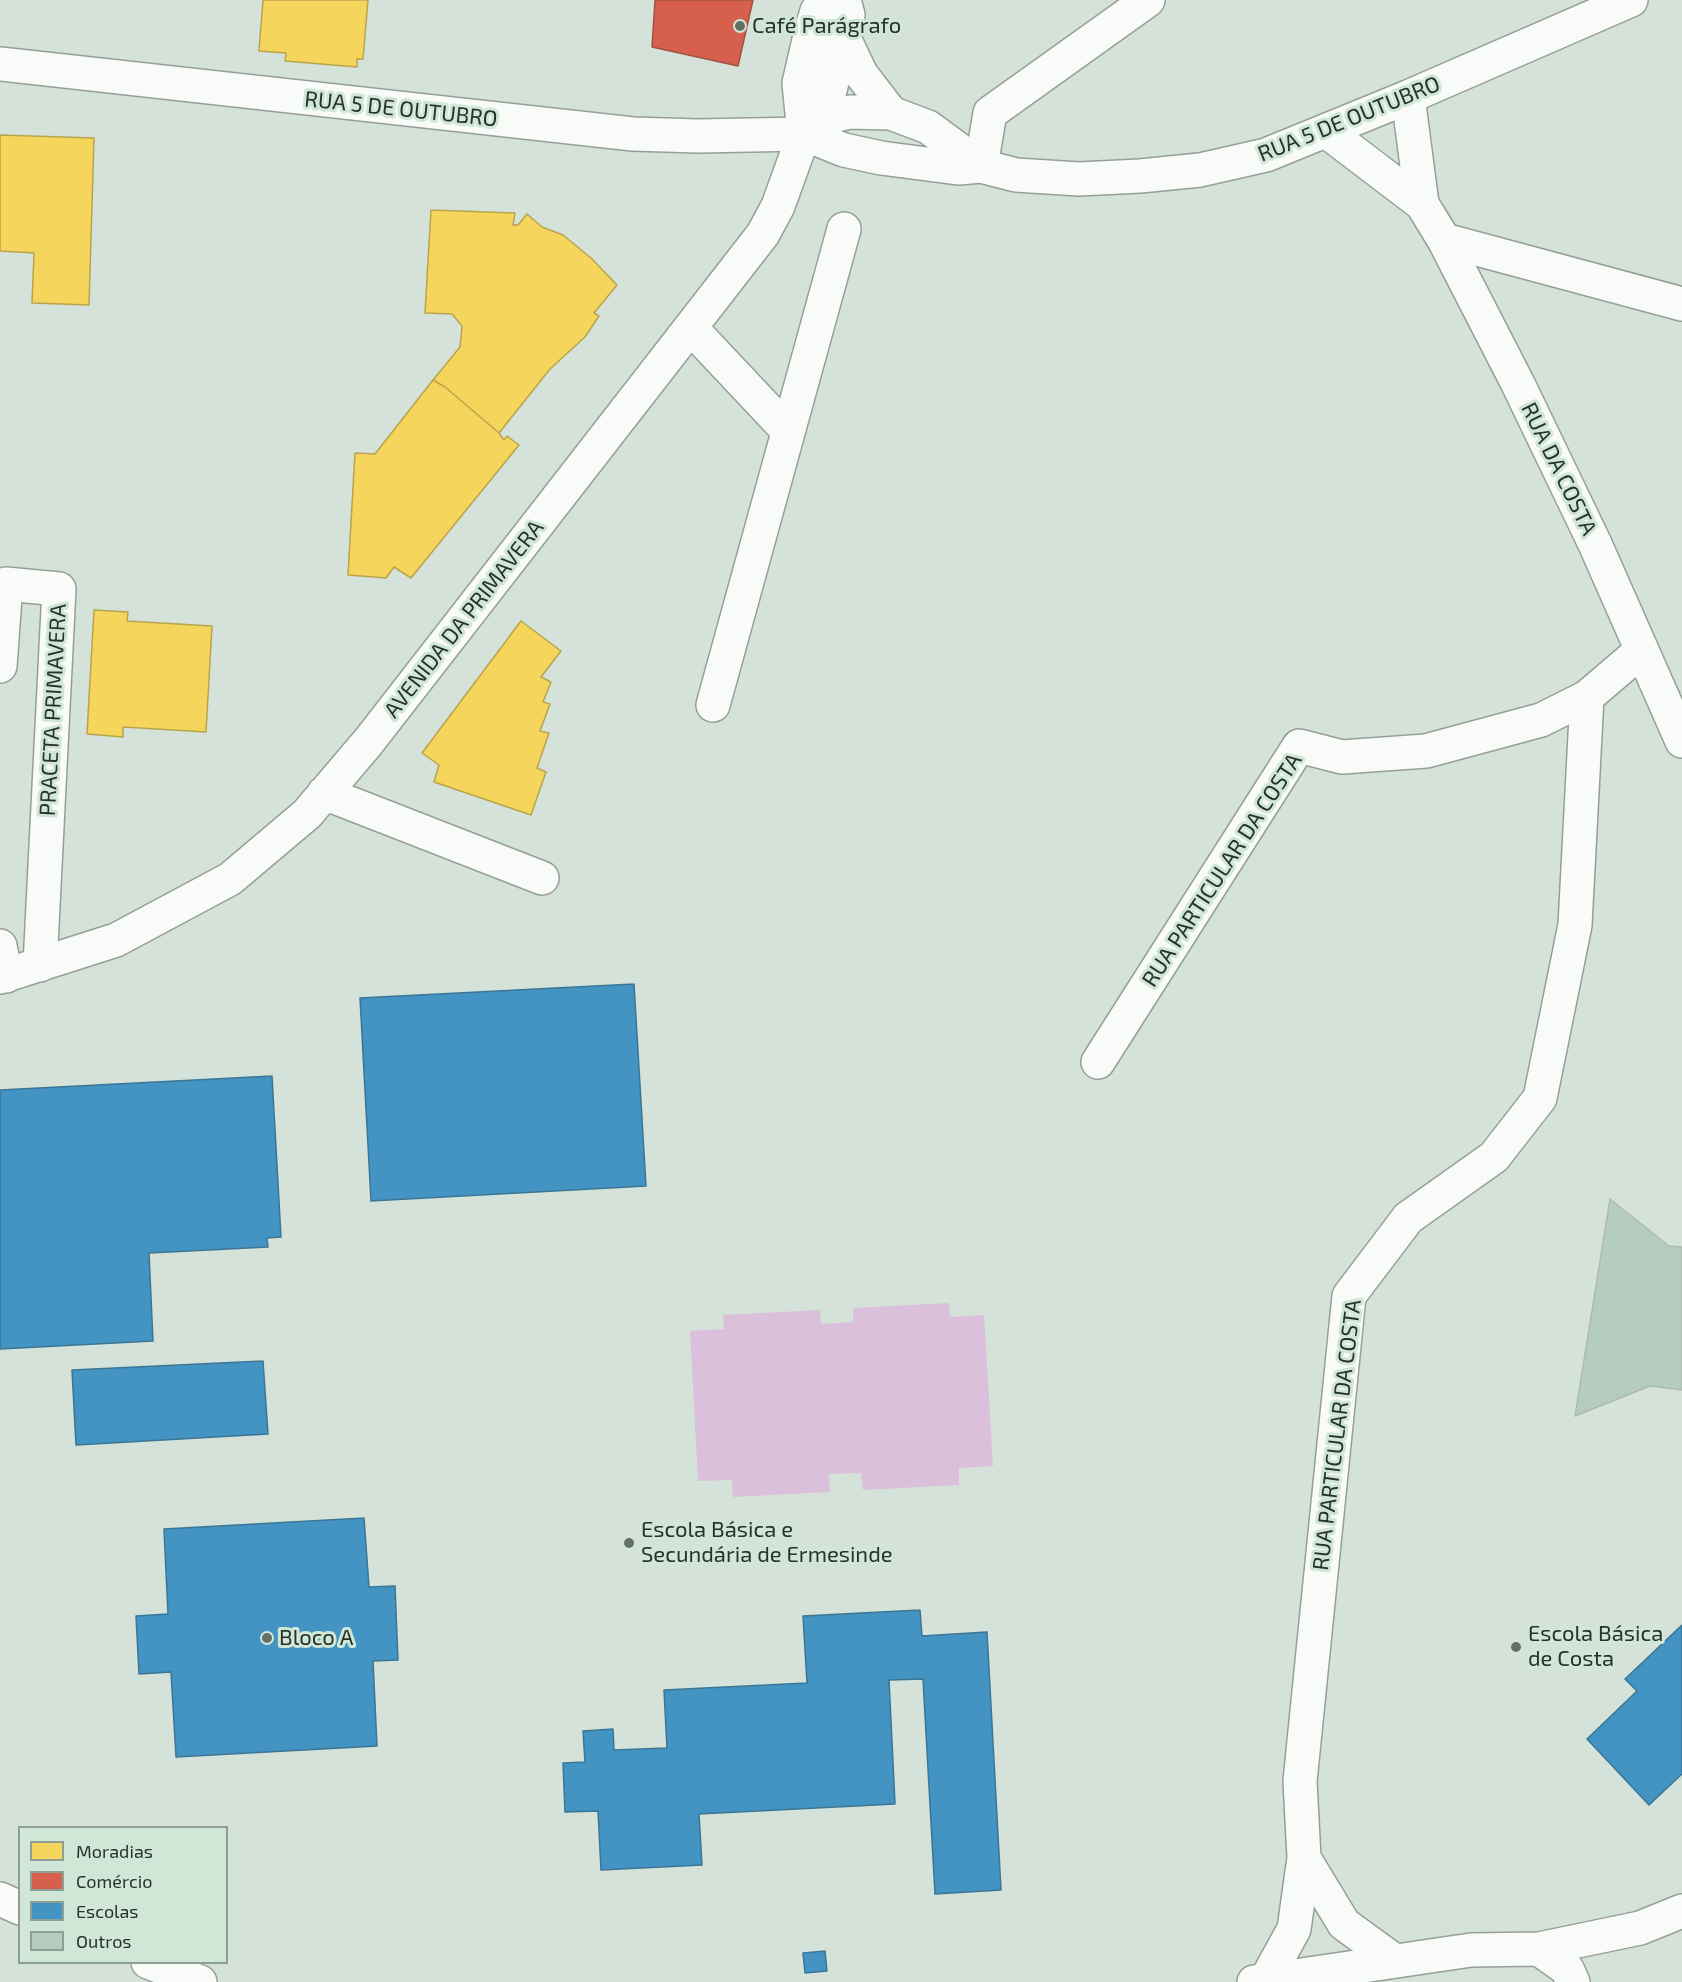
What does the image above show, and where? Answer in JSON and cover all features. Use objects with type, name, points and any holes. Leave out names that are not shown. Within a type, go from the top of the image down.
[{"type":"street","points":[[804,134],[799,83],[812,27],[825,0]]},
{"type":"street","points":[[804,134],[826,103],[848,15],[844,0]]},
{"type":"street","points":[[981,166],[990,113],[1148,0]]},
{"type":"street","name":"RUA 5 DE OUTUBRO","points":[[0,64],[633,134],[698,136],[804,134],[844,150],[881,158],[958,168],[981,166],[1017,175],[1068,179],[1140,176],[1200,170],[1266,155],[1631,0]]},
{"type":"street","points":[[843,36],[861,74],[891,113]]},
{"type":"street","name":"RUA DA COSTA","points":[[1408,96],[1422,204]]},
{"type":"street","name":"RUA 5 DE OUTUBRO","points":[[804,134],[824,118],[850,112],[891,113],[927,127],[981,166]]},
{"type":"street","name":"RUA DA COSTA","points":[[1326,130],[1422,204],[1444,240],[1518,384],[1590,533],[1682,741]]},
{"type":"street","name":"AVENIDA DA PRIMAVERA","points":[[2,968],[40,965],[116,940],[230,879],[307,814],[369,741],[763,234],[778,206],[804,134]]},
{"type":"street","points":[[713,705],[844,229]]},
{"type":"street","points":[[1444,240],[1682,304]]},
{"type":"street","points":[[692,328],[788,431]]},
{"type":"street","name":"PRACETA PRIMAVERA","points":[[0,666],[6,584],[58,589],[40,965]]},
{"type":"street","name":"RUA PARTICULAR DA COSTA","points":[[1098,1062],[1299,746],[1342,757],[1426,751],[1541,720],[1587,697],[1642,650]]},
{"type":"street","name":"RUA PARTICULAR DA COSTA","points":[[1260,1981],[1294,1929],[1304,1858],[1300,1781],[1349,1296],[1408,1218],[1494,1156],[1540,1098],[1575,925],[1587,697]]},
{"type":"street","points":[[324,794],[542,878]]},
{"type":"street","name":"RUA PARTICULAR DA COSTA","points":[[1304,1858],[1344,1924],[1395,1961]]},
{"type":"street","points":[[0,1899],[18,1907]]},
{"type":"street","points":[[1260,1981],[1471,1950],[1539,1949],[1640,1928],[1682,1911]]},
{"type":"street","points":[[1539,1949],[1567,1969],[1574,1982]]},
{"type":"street","points":[[153,1964],[200,1982]]},
{"type":"shaded area","points":[[949,1303],[950,1317],[984,1315],[993,1466],[959,1468],[959,1485],[863,1490],[861,1473],[829,1474],[830,1492],[733,1497],[732,1480],[698,1481],[690,1331],[724,1329],[723,1315],[820,1310],[821,1324],[853,1322],[853,1308]]},
{"type":"building: Moradias","points":[[263,0],[368,0],[363,59],[357,59],[357,67],[285,61],[286,53],[259,51]]},
{"type":"building: Moradias","points":[[0,135],[94,138],[89,305],[32,303],[34,253],[0,251]]},
{"type":"building: Moradias","points":[[431,210],[515,213],[513,225],[518,225],[527,214],[542,227],[563,235],[591,258],[617,285],[594,313],[599,316],[585,337],[550,369],[499,433],[445,387],[433,380],[460,347],[462,326],[452,314],[425,313]]},
{"type":"building: Moradias","points":[[433,380],[445,387],[499,433],[504,440],[507,436],[519,445],[411,578],[394,567],[386,578],[348,575],[355,453],[375,454]]},
{"type":"building: Moradias","points":[[94,610],[128,612],[127,621],[212,626],[206,732],[123,727],[123,737],[87,734]]},
{"type":"building: Moradias","points":[[521,621],[561,651],[541,677],[551,682],[543,702],[550,704],[540,731],[549,733],[537,768],[546,772],[531,815],[434,782],[439,765],[422,753]]},
{"type":"building: Comércio","points":[[655,0],[753,0],[738,66],[652,47]]},
{"type":"building: Escolas","points":[[634,984],[646,1186],[371,1201],[360,998]]},
{"type":"building: Escolas","points":[[272,1076],[281,1237],[267,1238],[268,1247],[149,1253],[153,1341],[0,1349],[0,1090]]},
{"type":"building: Escolas","points":[[263,1361],[268,1434],[76,1445],[72,1370]]},
{"type":"building: Escolas","name":"Bloco A","points":[[364,1518],[369,1587],[395,1586],[398,1660],[373,1661],[377,1746],[176,1757],[171,1672],[139,1674],[136,1616],[168,1614],[164,1529]]},
{"type":"building: Escolas","points":[[920,1610],[922,1636],[987,1632],[1001,1890],[935,1894],[923,1679],[889,1680],[895,1804],[699,1814],[702,1865],[601,1870],[598,1811],[565,1812],[563,1763],[585,1762],[583,1731],[613,1729],[614,1750],[667,1748],[664,1690],[807,1683],[803,1616]]},
{"type":"building: Escolas","points":[[1682,1625],[1682,1774],[1649,1805],[1587,1739],[1637,1691],[1625,1679]]},
{"type":"building: Escolas","points":[[825,1951],[827,1971],[805,1973],[803,1953]]},
{"type":"building: Outros","points":[[1610,1199],[1669,1246],[1682,1247],[1682,1390],[1650,1386],[1575,1416]]},
{"type":"place","name":"Café Parágrafo","points":[[740,26]]},
{"type":"place","name":"Escola Básica e Secundária de Ermesinde","points":[[629,1543]]},
{"type":"place","name":"Bloco A","points":[[267,1638]]},
{"type":"place","name":"Escola Básica de Costa","points":[[1516,1647]]}]
